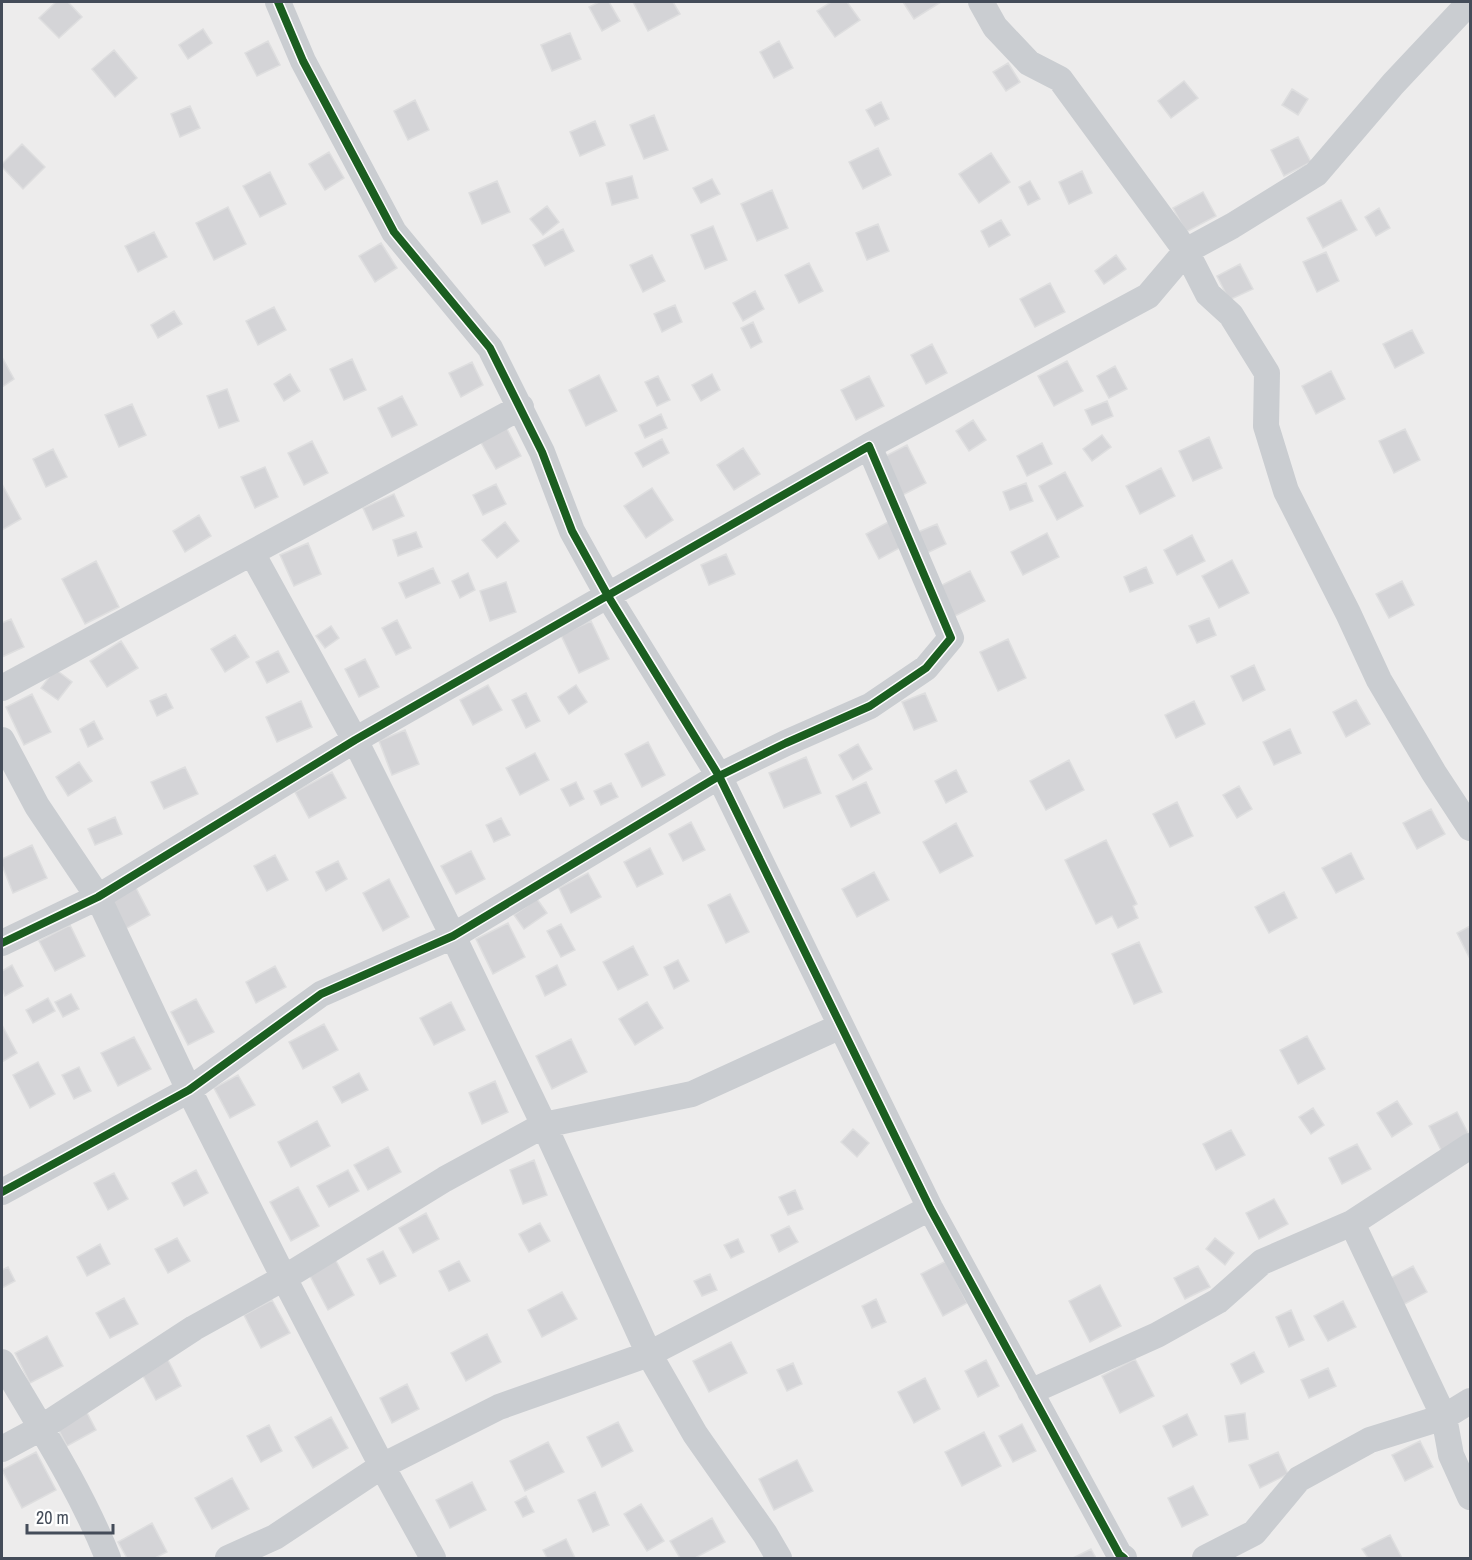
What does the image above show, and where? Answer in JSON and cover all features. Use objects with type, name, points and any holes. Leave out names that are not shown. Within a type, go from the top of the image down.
[{"type":"street","points":[[278,2],[303,61],[394,232],[490,348],[542,452],[572,531],[608,596],[719,776],[930,1208],[1119,1554],[1124,1558]]},
{"type":"street","points":[[981,2],[995,27],[1029,63],[1060,79],[1186,251],[1208,294],[1231,315],[1267,373],[1266,426],[1286,491],[1379,680],[1434,773],[1470,828]]},
{"type":"street","points":[[2,943],[98,897],[355,740],[869,446],[1148,296],[1186,251],[1232,226],[1316,174],[1393,84],[1470,2]]},
{"type":"street","points":[[2,688],[521,407]]},
{"type":"street","points":[[2,1192],[189,1090],[321,994],[453,936],[719,776],[870,706],[926,668],[951,638],[869,446]]},
{"type":"street","points":[[252,553],[355,740],[453,936],[544,1125],[649,1354],[695,1434],[765,1534],[779,1558]]},
{"type":"street","points":[[2,740],[37,806],[98,897],[189,1090],[284,1278],[382,1466],[433,1558]]},
{"type":"street","points":[[2,1449],[41,1428],[194,1328],[284,1278],[445,1179],[544,1125],[692,1094],[841,1026]]},
{"type":"street","points":[[1030,1392],[1157,1335],[1218,1301],[1262,1262],[1352,1223],[1470,1146]]},
{"type":"street","points":[[228,1558],[275,1537],[382,1466],[500,1407],[649,1354],[930,1208]]},
{"type":"street","points":[[1352,1223],[1444,1417],[1451,1455],[1470,1497]]},
{"type":"street","points":[[2,1362],[98,1533],[108,1558]]},
{"type":"street","points":[[1205,1558],[1254,1533],[1299,1479],[1370,1440],[1444,1417],[1470,1401]]},
{"type":"building","points":[[56,2],[68,2],[82,17],[59,38],[39,18]]},
{"type":"building","points":[[599,2],[609,2],[620,21],[602,31],[589,7]]},
{"type":"building","points":[[633,2],[673,2],[680,14],[648,31]]},
{"type":"building","points":[[831,2],[847,2],[860,20],[835,37],[817,11]]},
{"type":"building","points":[[903,2],[941,2],[914,19]]},
{"type":"building","points":[[203,29],[212,43],[188,59],[179,45]]},
{"type":"building","points":[[570,33],[581,59],[552,71],[541,45]]},
{"type":"building","points":[[268,41],[280,65],[257,76],[245,53]]},
{"type":"building","points":[[779,41],[793,68],[774,78],[760,52]]},
{"type":"building","points":[[114,50],[137,78],[115,97],[92,69]]},
{"type":"building","points":[[1008,63],[1020,82],[1006,91],[993,72]]},
{"type":"building","points":[[1184,81],[1198,98],[1171,118],[1158,101]]},
{"type":"building","points":[[1292,89],[1308,99],[1298,115],[1282,105]]},
{"type":"building","points":[[415,100],[429,130],[408,140],[394,111]]},
{"type":"building","points":[[881,102],[889,119],[875,126],[866,110]]},
{"type":"building","points":[[190,106],[200,128],[180,137],[171,114]]},
{"type":"building","points":[[654,115],[668,150],[644,159],[630,125]]},
{"type":"building","points":[[595,121],[605,145],[580,156],[570,132]]},
{"type":"building","points":[[1298,137],[1311,162],[1284,176],[1271,150]]},
{"type":"building","points":[[22,144],[45,167],[23,189],[2,167],[2,164]]},
{"type":"building","points":[[878,148],[891,175],[863,189],[849,162]]},
{"type":"building","points":[[329,152],[344,178],[325,190],[309,164]]},
{"type":"building","points":[[991,153],[1010,182],[979,203],[959,174]]},
{"type":"building","points":[[1082,171],[1092,193],[1069,204],[1059,182]]},
{"type":"building","points":[[270,172],[286,204],[260,217],[243,186]]},
{"type":"building","points":[[632,176],[638,198],[612,205],[606,183]]},
{"type":"building","points":[[712,179],[720,194],[701,203],[693,188]]},
{"type":"building","points":[[497,181],[510,212],[482,224],[469,193]]},
{"type":"building","points":[[1030,181],[1040,199],[1028,205],[1019,187]]},
{"type":"building","points":[[772,190],[788,228],[757,241],[741,204]]},
{"type":"building","points":[[1203,192],[1216,216],[1186,232],[1173,208]]},
{"type":"building","points":[[1341,200],[1357,230],[1323,248],[1307,218]]},
{"type":"building","points":[[547,206],[559,222],[543,235],[530,219]]},
{"type":"building","points":[[228,207],[246,244],[214,260],[196,223]]},
{"type":"building","points":[[1379,208],[1390,228],[1376,236],[1365,217]]},
{"type":"building","points":[[1001,220],[1010,235],[989,247],[981,231]]},
{"type":"building","points":[[878,224],[889,251],[867,260],[856,233]]},
{"type":"building","points":[[713,226],[727,260],[705,269],[691,235]]},
{"type":"building","points":[[563,229],[574,251],[545,266],[533,245]]},
{"type":"building","points":[[154,232],[167,257],[138,272],[125,246]]},
{"type":"building","points":[[381,243],[397,268],[375,282],[359,256]]},
{"type":"building","points":[[1326,252],[1339,281],[1317,292],[1303,262]]},
{"type":"building","points":[[652,255],[665,281],[643,292],[630,265]]},
{"type":"building","points":[[1116,255],[1126,269],[1104,284],[1095,271]]},
{"type":"building","points":[[809,263],[823,291],[799,303],[785,275]]},
{"type":"building","points":[[1240,264],[1253,289],[1229,300],[1217,276]]},
{"type":"building","points":[[1050,283],[1065,312],[1035,327],[1020,299]]},
{"type":"building","points":[[755,291],[764,309],[743,321],[733,303]]},
{"type":"building","points":[[675,305],[682,322],[662,332],[654,314]]},
{"type":"building","points":[[274,307],[286,330],[258,345],[246,321]]},
{"type":"building","points":[[174,311],[182,324],[158,338],[151,325]]},
{"type":"building","points":[[753,322],[762,342],[751,348],[741,328]]},
{"type":"building","points":[[1412,330],[1424,353],[1395,368],[1383,344]]},
{"type":"building","points":[[932,344],[947,373],[926,384],[911,355]]},
{"type":"building","points":[[2,357],[14,379],[2,387]]},
{"type":"building","points":[[352,359],[366,390],[344,400],[330,369]]},
{"type":"building","points":[[1067,361],[1083,391],[1054,406],[1038,376]]},
{"type":"building","points":[[472,362],[483,385],[461,397],[449,373]]},
{"type":"building","points":[[1115,366],[1127,389],[1109,398],[1097,376]]},
{"type":"building","points":[[1331,371],[1345,399],[1316,414],[1302,386]]},
{"type":"building","points":[[290,374],[300,391],[284,401],[274,384]]},
{"type":"building","points":[[712,374],[720,390],[701,401],[692,385]]},
{"type":"building","points":[[599,375],[617,411],[586,426],[569,390]]},
{"type":"building","points":[[658,376],[670,400],[657,406],[645,382]]},
{"type":"building","points":[[869,376],[884,406],[856,420],[841,390]]},
{"type":"building","points":[[227,389],[239,421],[219,428],[207,396]]},
{"type":"building","points":[[402,396],[417,425],[392,437],[378,408]]},
{"type":"building","points":[[1107,401],[1113,416],[1092,425],[1085,410]]},
{"type":"building","points":[[132,404],[146,435],[119,447],[105,415]]},
{"type":"building","points":[[661,414],[667,428],[645,438],[639,425]]},
{"type":"building","points":[[973,420],[986,440],[969,451],[956,431]]},
{"type":"building","points":[[505,425],[521,456],[496,469],[479,439]]},
{"type":"building","points":[[1405,429],[1420,460],[1394,473],[1379,441]]},
{"type":"building","points":[[1102,435],[1111,447],[1092,461],[1083,449]]},
{"type":"building","points":[[1209,437],[1222,468],[1193,481],[1179,451]]},
{"type":"building","points":[[662,439],[669,453],[643,467],[635,453]]},
{"type":"building","points":[[312,441],[328,473],[304,485],[288,453]]},
{"type":"building","points":[[1042,443],[1052,464],[1027,476],[1017,456]]},
{"type":"building","points":[[907,445],[926,483],[897,498],[878,460]]},
{"type":"building","points":[[743,448],[760,474],[734,490],[717,465]]},
{"type":"building","points":[[53,449],[67,477],[46,487],[33,459]]},
{"type":"building","points":[[265,467],[278,497],[255,508],[241,477]]},
{"type":"building","points":[[1161,468],[1175,496],[1140,514],[1126,486]]},
{"type":"building","points":[[1065,472],[1083,506],[1057,520],[1039,486]]},
{"type":"building","points":[[1026,483],[1033,501],[1010,510],[1003,492]]},
{"type":"building","points":[[2,484],[21,519],[2,530]]},
{"type":"building","points":[[496,484],[506,504],[483,515],[473,495]]},
{"type":"building","points":[[652,488],[673,520],[646,538],[624,506]]},
{"type":"building","points":[[394,494],[404,516],[373,530],[363,508]]},
{"type":"building","points":[[199,515],[211,536],[185,552],[173,531]]},
{"type":"building","points":[[890,521],[903,546],[879,559],[866,534]]},
{"type":"building","points":[[505,522],[519,541],[497,558],[482,540]]},
{"type":"building","points":[[937,524],[946,544],[927,553],[918,532]]},
{"type":"building","points":[[416,532],[422,547],[398,556],[393,540]]},
{"type":"building","points":[[1047,533],[1059,557],[1023,575],[1011,552]]},
{"type":"building","points":[[1192,535],[1205,561],[1177,575],[1164,550]]},
{"type":"building","points":[[308,543],[321,574],[294,586],[280,555]]},
{"type":"building","points":[[726,554],[735,574],[709,585],[701,565]]},
{"type":"building","points":[[1232,560],[1249,593],[1219,608],[1202,576]]},
{"type":"building","points":[[96,561],[119,607],[85,624],[62,579]]},
{"type":"building","points":[[1146,567],[1153,583],[1130,592],[1124,577]]},
{"type":"building","points":[[433,568],[440,583],[406,598],[399,583]]},
{"type":"building","points":[[970,571],[985,601],[951,618],[936,588]]},
{"type":"building","points":[[468,573],[475,590],[460,598],[452,581]]},
{"type":"building","points":[[1402,581],[1414,605],[1389,618],[1376,594]]},
{"type":"building","points":[[506,582],[516,612],[490,621],[480,591]]},
{"type":"building","points":[[1209,618],[1216,635],[1197,643],[1189,626]]},
{"type":"building","points":[[11,619],[24,647],[2,657],[2,623]]},
{"type":"building","points":[[397,620],[411,648],[396,655],[382,628]]},
{"type":"building","points":[[591,621],[609,659],[579,673],[561,635]]},
{"type":"building","points":[[331,626],[339,638],[325,648],[316,636]]},
{"type":"building","points":[[235,635],[249,657],[225,672],[211,649]]},
{"type":"building","points":[[1008,639],[1026,678],[998,691],[980,652]]},
{"type":"building","points":[[121,641],[138,668],[107,687],[90,661]]},
{"type":"building","points":[[278,651],[289,672],[267,683],[256,662]]},
{"type":"building","points":[[365,659],[379,687],[359,697],[345,669]]},
{"type":"building","points":[[1254,665],[1265,690],[1243,701],[1231,676]]},
{"type":"building","points":[[55,669],[72,682],[58,700],[41,688]]},
{"type":"building","points":[[488,685],[502,710],[473,725],[460,700]]},
{"type":"building","points":[[576,685],[587,702],[569,714],[558,697]]},
{"type":"building","points":[[526,693],[540,721],[526,728],[512,700]]},
{"type":"building","points":[[925,693],[937,721],[914,730],[902,702]]},
{"type":"building","points":[[32,694],[51,732],[24,745],[6,707]]},
{"type":"building","points":[[166,694],[173,708],[157,716],[150,701]]},
{"type":"building","points":[[1356,700],[1370,724],[1346,737],[1333,712]]},
{"type":"building","points":[[301,701],[312,727],[277,742],[266,717]]},
{"type":"building","points":[[1194,701],[1205,724],[1176,738],[1165,715]]},
{"type":"building","points":[[94,721],[103,739],[88,747],[80,729]]},
{"type":"building","points":[[1290,729],[1301,753],[1274,765],[1263,742]]},
{"type":"building","points":[[405,730],[419,764],[392,775],[379,741]]},
{"type":"building","points":[[648,742],[665,775],[642,787],[625,754]]},
{"type":"building","points":[[858,744],[872,769],[853,780],[839,755]]},
{"type":"building","points":[[535,753],[549,780],[520,795],[506,768]]},
{"type":"building","points":[[806,757],[821,793],[784,808],[769,773]]},
{"type":"building","points":[[1069,760],[1084,790],[1046,810],[1030,781]]},
{"type":"building","points":[[79,762],[92,781],[68,796],[56,777]]},
{"type":"building","points":[[185,767],[198,794],[164,809],[151,782]]},
{"type":"building","points":[[956,770],[967,792],[946,803],[935,781]]},
{"type":"building","points":[[332,772],[346,798],[309,818],[295,792]]},
{"type":"building","points":[[576,782],[584,799],[570,806],[561,789]]},
{"type":"building","points":[[866,782],[880,813],[851,827],[836,796]]},
{"type":"building","points":[[611,783],[618,797],[601,805],[594,791]]},
{"type":"building","points":[[1239,786],[1252,809],[1237,818],[1223,795]]},
{"type":"building","points":[[1177,802],[1193,836],[1170,847],[1153,814]]},
{"type":"building","points":[[1431,809],[1445,834],[1417,849],[1403,823]]},
{"type":"building","points":[[115,817],[122,834],[95,845],[88,829]]},
{"type":"building","points":[[501,818],[510,835],[494,842],[486,825]]},
{"type":"building","points":[[691,822],[705,850],[683,861],[669,834]]},
{"type":"building","points":[[956,823],[973,856],[940,873],[923,842]]},
{"type":"building","points":[[1106,840],[1137,904],[1133,906],[1138,918],[1118,928],[1112,916],[1096,924],[1065,860]]},
{"type":"building","points":[[32,845],[47,878],[13,893],[2,865],[2,859]]},
{"type":"building","points":[[650,848],[663,874],[637,887],[624,862]]},
{"type":"building","points":[[471,851],[485,879],[456,894],[441,866]]},
{"type":"building","points":[[1351,853],[1364,879],[1336,893],[1322,868]]},
{"type":"building","points":[[275,855],[288,880],[267,891],[254,866]]},
{"type":"building","points":[[338,861],[347,879],[326,891],[316,872]]},
{"type":"building","points":[[874,872],[889,900],[857,917],[842,889]]},
{"type":"building","points":[[588,873],[601,897],[571,913],[559,888]]},
{"type":"building","points":[[389,879],[409,917],[383,931],[363,893]]},
{"type":"building","points":[[135,886],[150,915],[125,929],[110,899]]},
{"type":"building","points":[[1284,892],[1297,918],[1269,933],[1255,907]]},
{"type":"building","points":[[730,894],[749,932],[726,943],[708,905]]},
{"type":"building","points":[[537,899],[547,913],[524,929],[514,915]]},
{"type":"building","points":[[508,923],[525,957],[493,974],[476,939]]},
{"type":"building","points":[[561,924],[575,950],[561,957],[547,931]]},
{"type":"building","points":[[70,925],[85,956],[55,971],[39,941]]},
{"type":"building","points":[[1470,926],[1470,959],[1457,933]]},
{"type":"building","points":[[1139,942],[1162,992],[1134,1004],[1112,954]]},
{"type":"building","points":[[633,946],[648,975],[618,990],[603,962]]},
{"type":"building","points":[[678,960],[689,981],[674,989],[664,967]]},
{"type":"building","points":[[12,965],[23,986],[5,996],[2,988],[2,971]]},
{"type":"building","points":[[557,965],[566,985],[545,996],[536,976]]},
{"type":"building","points":[[275,966],[286,987],[256,1003],[246,982]]},
{"type":"building","points":[[71,994],[79,1009],[63,1017],[55,1002]]},
{"type":"building","points":[[48,998],[55,1011],[33,1023],[26,1010]]},
{"type":"building","points":[[196,999],[214,1032],[188,1045],[171,1012]]},
{"type":"building","points":[[451,1002],[465,1030],[434,1045],[420,1018]]},
{"type":"building","points":[[647,1002],[663,1028],[635,1045],[619,1019]]},
{"type":"building","points":[[324,1024],[338,1050],[303,1069],[289,1042]]},
{"type":"building","points":[[2,1025],[17,1053],[2,1062]]},
{"type":"building","points":[[1307,1036],[1325,1069],[1298,1084],[1280,1050]]},
{"type":"building","points":[[134,1037],[151,1069],[118,1086],[101,1053]]},
{"type":"building","points":[[571,1039],[587,1072],[552,1089],[536,1056]]},
{"type":"building","points":[[38,1062],[55,1094],[30,1108],[13,1075]]},
{"type":"building","points":[[79,1067],[91,1091],[74,1099],[62,1075]]},
{"type":"building","points":[[359,1073],[368,1090],[342,1103],[333,1087]]},
{"type":"building","points":[[238,1075],[255,1105],[230,1118],[214,1088]]},
{"type":"building","points":[[495,1081],[508,1112],[482,1124],[469,1093]]},
{"type":"building","points":[[1397,1101],[1412,1124],[1392,1137],[1377,1113]]},
{"type":"building","points":[[1313,1108],[1324,1125],[1311,1134],[1299,1117]]},
{"type":"building","points":[[1457,1112],[1470,1137],[1442,1152],[1429,1126]]},
{"type":"building","points":[[317,1121],[330,1146],[291,1167],[278,1142]]},
{"type":"building","points":[[853,1129],[869,1143],[857,1157],[841,1142]]},
{"type":"building","points":[[1231,1130],[1245,1155],[1216,1170],[1203,1144]]},
{"type":"building","points":[[1357,1144],[1371,1169],[1342,1184],[1329,1158]]},
{"type":"building","points":[[388,1147],[401,1172],[368,1190],[354,1165]]},
{"type":"building","points":[[534,1160],[547,1195],[523,1204],[510,1170]]},
{"type":"building","points":[[196,1170],[208,1193],[184,1206],[172,1183]]},
{"type":"building","points":[[348,1170],[359,1191],[329,1207],[317,1186]]},
{"type":"building","points":[[114,1173],[128,1199],[108,1210],[94,1183]]},
{"type":"building","points":[[298,1187],[319,1226],[291,1241],[270,1202]]},
{"type":"building","points":[[795,1190],[803,1209],[788,1215],[779,1197]]},
{"type":"building","points":[[1274,1199],[1288,1224],[1259,1239],[1246,1213]]},
{"type":"building","points":[[426,1213],[439,1239],[413,1253],[399,1228]]},
{"type":"building","points":[[540,1223],[550,1241],[529,1252],[519,1234]]},
{"type":"building","points":[[789,1226],[798,1242],[779,1252],[771,1235]]},
{"type":"building","points":[[177,1238],[190,1261],[168,1273],[155,1249]]},
{"type":"building","points":[[1215,1238],[1234,1253],[1225,1265],[1206,1249]]},
{"type":"building","points":[[738,1239],[744,1252],[731,1258],[724,1245]]},
{"type":"building","points":[[100,1244],[110,1264],[87,1276],[77,1257]]},
{"type":"building","points":[[383,1251],[396,1276],[380,1284],[367,1259]]},
{"type":"building","points":[[335,1259],[354,1295],[328,1310],[308,1272]]},
{"type":"building","points":[[459,1261],[470,1281],[449,1291],[439,1271]]},
{"type":"building","points":[[946,1261],[967,1303],[943,1316],[921,1274]]},
{"type":"building","points":[[1198,1266],[1210,1287],[1185,1299],[1174,1278]]},
{"type":"building","points":[[1413,1266],[1427,1292],[1399,1307],[1385,1281]]},
{"type":"building","points":[[8,1267],[15,1281],[2,1288],[2,1270]]},
{"type":"building","points":[[710,1274],[717,1290],[702,1296],[694,1281]]},
{"type":"building","points":[[1100,1285],[1121,1326],[1090,1342],[1069,1301]]},
{"type":"building","points":[[562,1292],[577,1319],[542,1337],[528,1310]]},
{"type":"building","points":[[124,1298],[138,1324],[110,1338],[96,1313]]},
{"type":"building","points":[[876,1299],[886,1322],[872,1328],[862,1306]]},
{"type":"building","points":[[272,1300],[290,1333],[261,1348],[244,1315]]},
{"type":"building","points":[[1343,1301],[1356,1327],[1328,1341],[1314,1316]]},
{"type":"building","points":[[1291,1310],[1304,1340],[1289,1347],[1276,1317]]},
{"type":"building","points":[[487,1334],[501,1362],[466,1381],[451,1353]]},
{"type":"building","points":[[47,1336],[63,1366],[30,1383],[15,1353]]},
{"type":"building","points":[[731,1342],[747,1373],[709,1392],[693,1361]]},
{"type":"building","points":[[1254,1352],[1264,1372],[1241,1384],[1231,1364]]},
{"type":"building","points":[[167,1358],[181,1386],[156,1400],[141,1372]]},
{"type":"building","points":[[1135,1359],[1154,1396],[1120,1413],[1102,1376]]},
{"type":"building","points":[[986,1360],[999,1386],[978,1397],[965,1371]]},
{"type":"building","points":[[793,1363],[802,1384],[787,1391],[777,1370]]},
{"type":"building","points":[[1328,1368],[1336,1386],[1309,1398],[1301,1380]]},
{"type":"building","points":[[925,1378],[940,1409],[914,1423],[898,1392]]},
{"type":"building","points":[[407,1384],[419,1409],[392,1423],[380,1398]]},
{"type":"building","points":[[84,1407],[96,1430],[67,1446],[55,1423]]},
{"type":"building","points":[[1245,1413],[1248,1439],[1229,1442],[1225,1416]]},
{"type":"building","points":[[1187,1414],[1197,1435],[1173,1447],[1163,1426]]},
{"type":"building","points":[[331,1417],[348,1448],[313,1468],[295,1437]]},
{"type":"building","points":[[618,1422],[633,1451],[602,1467],[587,1437]]},
{"type":"building","points":[[1022,1424],[1036,1451],[1013,1462],[999,1436]]},
{"type":"building","points":[[269,1425],[282,1451],[261,1462],[247,1436]]},
{"type":"building","points":[[984,1432],[1001,1466],[962,1486],[945,1452]]},
{"type":"building","points":[[1420,1441],[1433,1467],[1405,1481],[1392,1455]]},
{"type":"building","points":[[548,1442],[564,1472],[525,1491],[510,1461]]},
{"type":"building","points":[[36,1452],[56,1490],[22,1508],[2,1470]]},
{"type":"building","points":[[1278,1452],[1288,1474],[1260,1488],[1249,1465]]},
{"type":"building","points":[[797,1460],[813,1491],[774,1510],[759,1479]]},
{"type":"building","points":[[232,1478],[249,1509],[212,1529],[195,1498]]},
{"type":"building","points":[[472,1482],[486,1510],[450,1528],[436,1500]]},
{"type":"building","points":[[1193,1486],[1208,1515],[1182,1527],[1168,1498]]},
{"type":"building","points":[[595,1492],[609,1525],[593,1532],[578,1500]]},
{"type":"building","points":[[526,1496],[534,1512],[523,1517],[515,1502]]},
{"type":"building","points":[[641,1504],[664,1541],[647,1551],[624,1514]]},
{"type":"building","points":[[712,1518],[725,1542],[695,1558],[680,1558],[670,1541]]},
{"type":"building","points":[[152,1523],[167,1552],[155,1558],[127,1558],[118,1542]]},
{"type":"building","points":[[1390,1535],[1402,1558],[1368,1558],[1362,1549]]},
{"type":"building","points":[[566,1539],[575,1558],[547,1558],[543,1550]]},
{"type":"building","points":[[1091,1549],[1096,1558],[1073,1558]]},
{"type":"cycle path","points":[[278,2],[303,61],[394,232],[490,348],[542,452],[572,531],[608,596],[719,776],[930,1208],[1119,1554],[1124,1558]]},
{"type":"cycle path","points":[[2,943],[98,897],[355,740],[869,446],[951,638],[926,668],[870,706],[719,776],[453,936],[321,994],[189,1090],[2,1192]]}]
